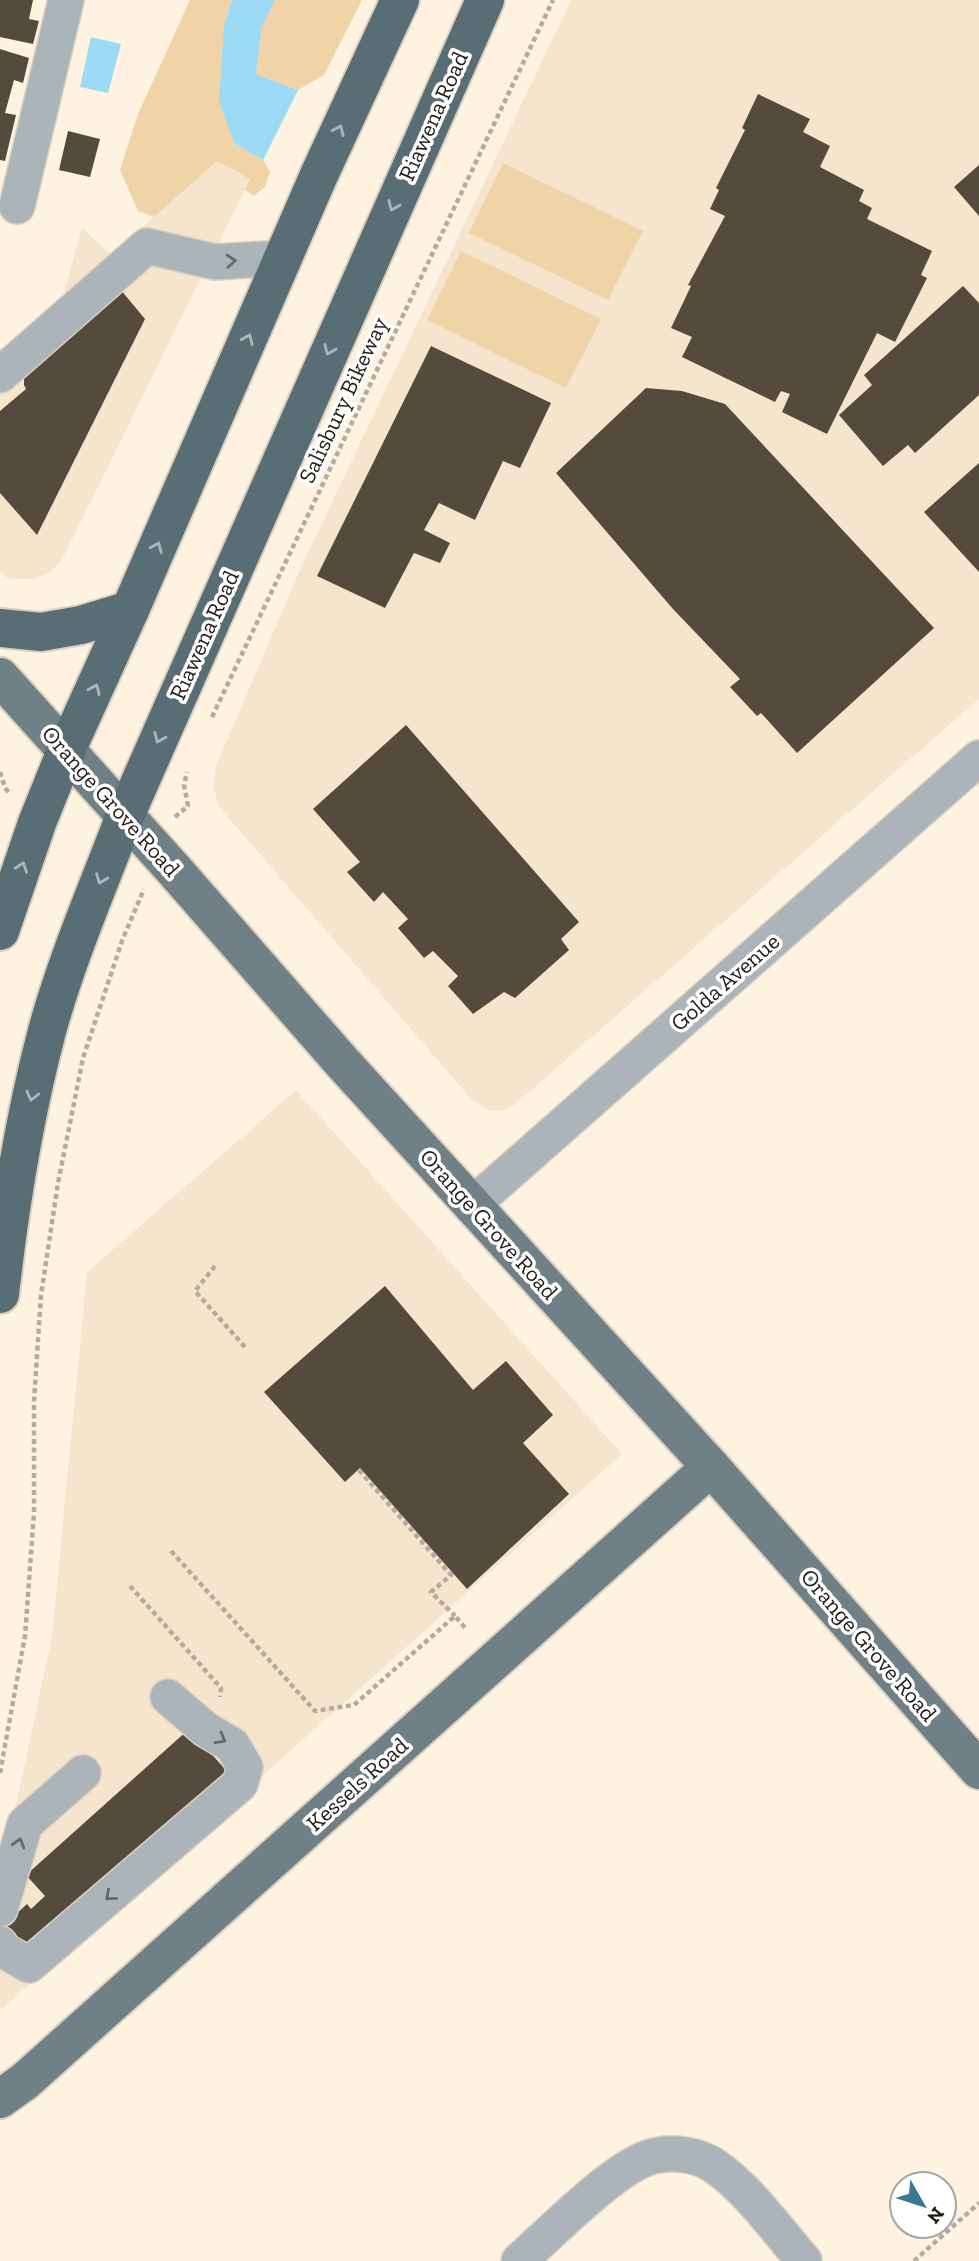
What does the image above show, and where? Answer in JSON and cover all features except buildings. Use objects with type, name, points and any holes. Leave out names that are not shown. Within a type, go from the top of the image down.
[{"type":"highway","points":[[0,931],[37,823],[66,751],[400,0]]},
{"type":"highway","name":"Riawena Road","points":[[0,1294],[13,1186],[47,1031],[69,965],[125,816],[485,0]]},
{"type":"highway","points":[[0,628],[41,632],[80,625],[130,610]]},
{"type":"main road","name":"Orange Grove Road","points":[[0,677],[471,1206],[711,1467],[979,1770]]},
{"type":"main road","name":"Kessels Road","points":[[0,2099],[25,2081],[711,1467]]},
{"type":"street","points":[[17,206],[66,0]]},
{"type":"street","points":[[0,375],[147,246],[215,262],[283,258]]},
{"type":"street","name":"Golda Avenue","points":[[471,1206],[979,758]]},
{"type":"street","points":[[0,1944],[3,1950],[29,1965],[240,1784],[246,1767],[232,1745],[200,1725],[168,1697]]},
{"type":"street","points":[[0,1909],[24,1824],[83,1773]]},
{"type":"street","points":[[519,2261],[621,2171],[654,2155],[686,2155],[714,2165],[738,2185],[804,2261]]},
{"type":"path","name":"Salisbury Bikeway","points":[[211,718],[552,0]]},
{"type":"path","points":[[176,814],[188,806],[184,785],[187,768]]},
{"type":"path","points":[[0,772],[5,788]]},
{"type":"path","points":[[0,1773],[25,1636],[34,1513],[34,1401],[41,1295],[58,1183],[83,1058],[130,923]]},
{"type":"path","points":[[215,1266],[195,1291],[245,1347]]},
{"type":"path","points":[[359,1469],[451,1575],[431,1592],[467,1630]]},
{"type":"path","points":[[171,1551],[315,1711],[354,1705],[455,1616]]},
{"type":"path","points":[[130,1586],[221,1688],[219,1707],[200,1725]]},
{"type":"path","points":[[914,2261],[979,2203]]},
{"type":"shaded area","points":[[190,0],[232,0],[224,26],[234,143],[263,160],[270,172],[265,187],[254,196],[245,190],[250,179],[217,161],[154,217],[138,211],[120,170],[138,114]]},
{"type":"shaded area","points":[[275,0],[362,0],[324,75],[298,90],[256,74],[262,27]]},
{"type":"shaded area","points":[[571,0],[979,0],[979,699],[513,1106],[501,1111],[489,1110],[472,1100],[219,807],[213,786],[216,766],[303,563]]},
{"type":"shaded area","points":[[217,161],[250,179],[63,558],[51,572],[33,579],[10,579],[0,574],[0,354],[62,299],[82,228],[111,255]]},
{"type":"shaded area","points":[[503,163],[643,231],[608,300],[469,233]]},
{"type":"shaded area","points":[[461,251],[601,319],[566,388],[427,320]]},
{"type":"shaded area","points":[[296,1090],[622,1454],[2,2009],[0,1861],[9,1837],[52,1637],[87,1272]]},
{"type":"water","points":[[232,0],[275,0],[262,27],[256,74],[298,90],[263,160],[234,143],[219,101],[224,26]]},
{"type":"water","points":[[91,37],[121,44],[108,93],[80,87]]}]
